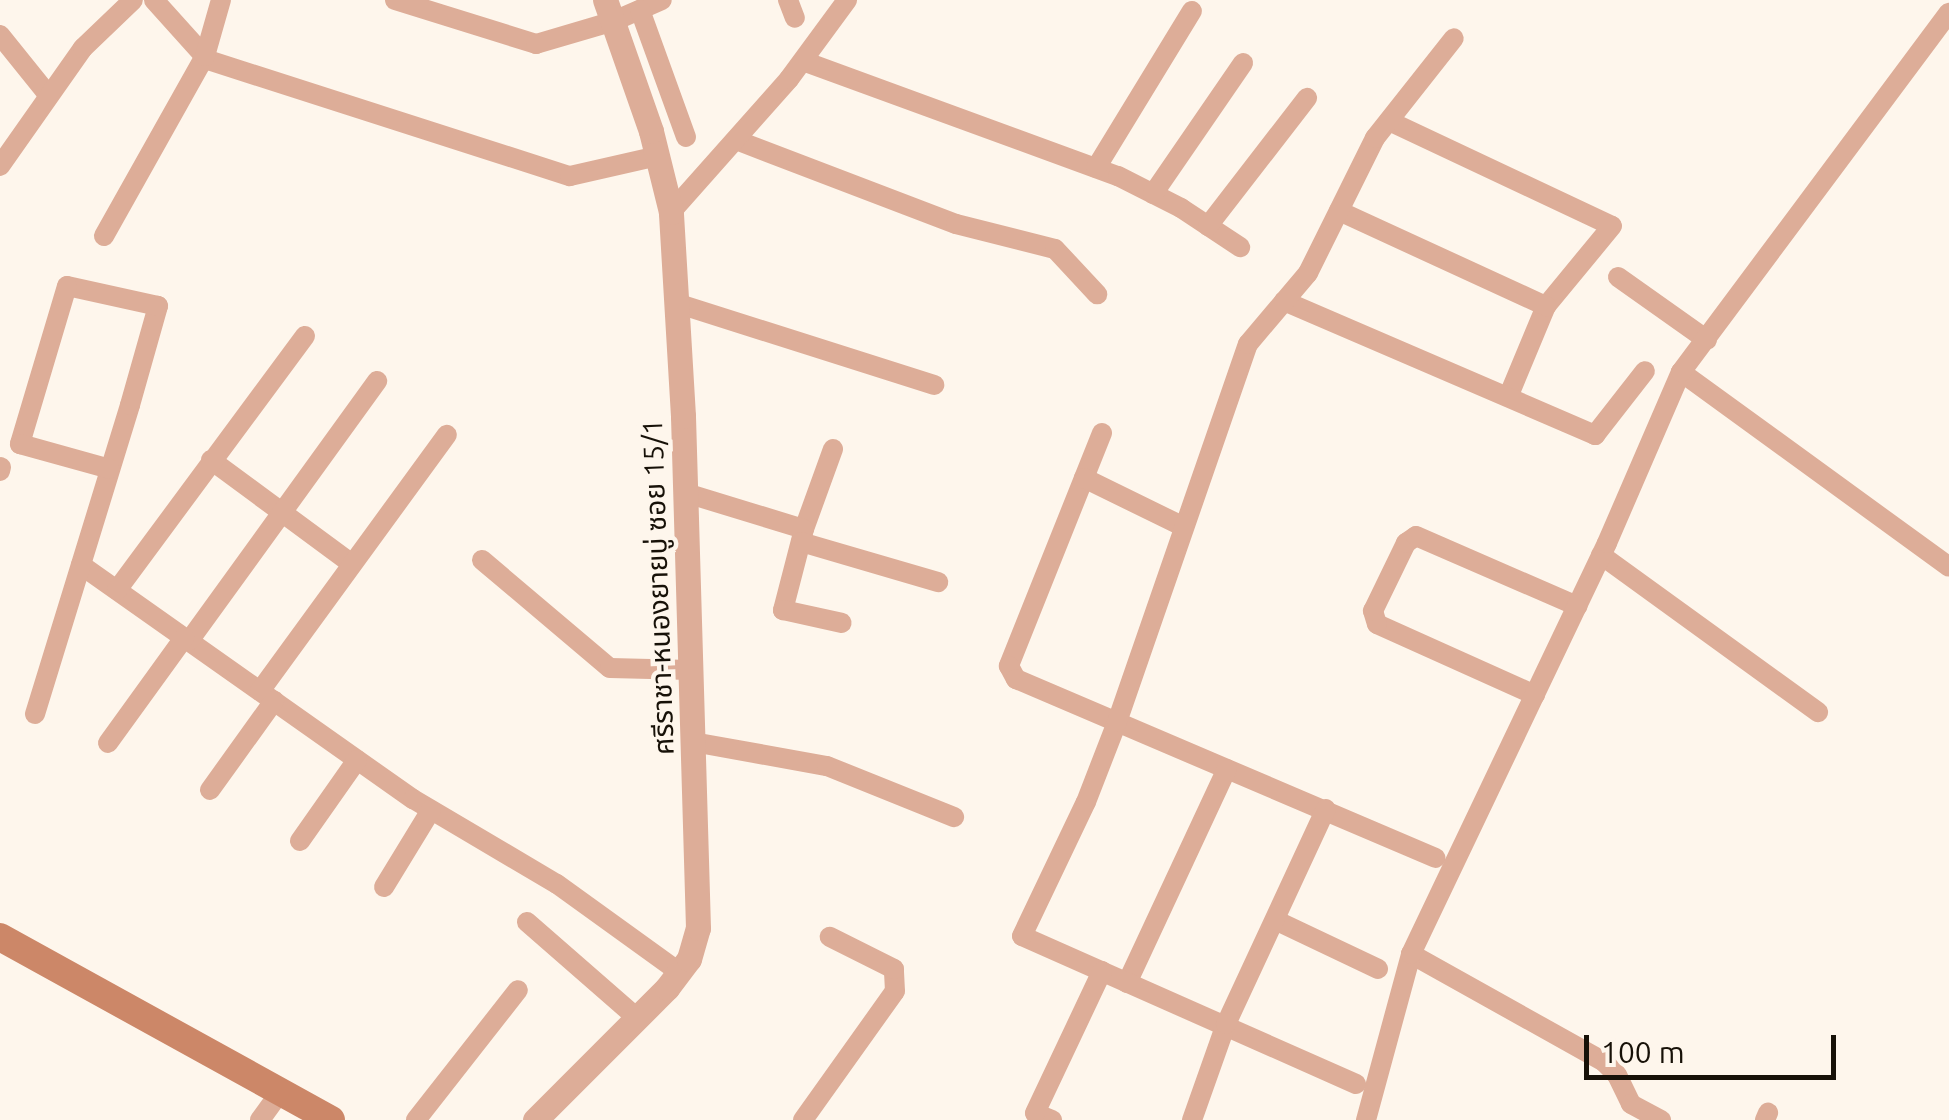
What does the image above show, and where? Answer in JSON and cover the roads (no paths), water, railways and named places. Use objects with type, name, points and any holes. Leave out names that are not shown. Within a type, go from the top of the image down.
[{"type":"main road","points":[[0,937],[331,1120]]},
{"type":"street","points":[[0,166],[83,48],[134,0]]},
{"type":"street","points":[[154,0],[204,56],[570,176],[657,156]]},
{"type":"street","points":[[104,236],[204,56],[221,0]]},
{"type":"street","points":[[396,0],[536,44],[610,10],[640,10],[662,0]]},
{"type":"street","points":[[671,212],[802,61],[847,0]]},
{"type":"street","name":"ศรีราชา-หนองยายบู่ ซอย 15/1","points":[[535,1120],[679,972],[689,960],[698,928],[686,493],[671,212],[610,10]]},
{"type":"street","points":[[640,10],[686,137]]},
{"type":"street","points":[[1096,168],[1192,12]]},
{"type":"street","points":[[1366,1120],[1411,954],[1577,606],[1681,372],[1949,13]]},
{"type":"street","points":[[0,35],[50,96]]},
{"type":"street","points":[[1356,1084],[1022,936],[1086,802],[1117,722],[1248,344],[1308,272],[1375,138],[1454,38]]},
{"type":"street","points":[[802,61],[1096,168],[1153,194],[1240,248]]},
{"type":"street","points":[[1153,194],[1243,63]]},
{"type":"street","points":[[1208,226],[1306,98]]},
{"type":"street","points":[[1389,120],[1612,226],[1546,306],[1509,395]]},
{"type":"street","points":[[736,140],[956,224],[1055,249],[1097,294]]},
{"type":"street","points":[[1339,211],[1546,306]]},
{"type":"street","points":[[1618,277],[1707,340]]},
{"type":"street","points":[[36,714],[110,469],[158,306],[93,282],[67,286],[20,444],[110,469]]},
{"type":"street","points":[[1284,301],[1595,435],[1645,370]]},
{"type":"street","points":[[676,303],[934,385]]},
{"type":"street","points":[[118,590],[305,336]]},
{"type":"street","points":[[1681,372],[1949,567]]},
{"type":"street","points":[[108,744],[378,381]]},
{"type":"street","points":[[1102,434],[1009,666],[1016,680],[1435,858]]},
{"type":"street","points":[[210,790],[352,564],[446,435]]},
{"type":"street","points":[[833,449],[802,535],[783,610],[842,622]]},
{"type":"street","points":[[211,460],[352,564]]},
{"type":"street","points":[[1084,478],[1184,528]]},
{"type":"street","points":[[686,493],[938,582]]},
{"type":"street","points":[[1535,695],[1377,624],[1372,612],[1406,543],[1416,536],[1577,606]]},
{"type":"street","points":[[1600,556],[1818,712]]},
{"type":"street","points":[[482,560],[610,668],[691,670]]},
{"type":"street","points":[[81,565],[357,760],[431,810],[557,884],[679,972]]},
{"type":"street","points":[[693,742],[827,766],[954,817]]},
{"type":"street","points":[[300,841],[357,760]]},
{"type":"street","points":[[1127,982],[1227,769]]},
{"type":"street","points":[[1192,1120],[1226,1024],[1326,809]]},
{"type":"street","points":[[384,887],[431,810]]},
{"type":"street","points":[[1276,920],[1378,968]]},
{"type":"street","points":[[527,922],[637,1018]]},
{"type":"street","points":[[803,1120],[895,991],[894,969],[830,937]]},
{"type":"street","points":[[1411,954],[1604,1062],[1615,1071],[1631,1104],[1661,1120]]},
{"type":"street","points":[[1052,1120],[1035,1113],[1102,971]]},
{"type":"street","points":[[416,1120],[518,990]]},
{"type":"street","points":[[260,1120],[280,1092]]}]
